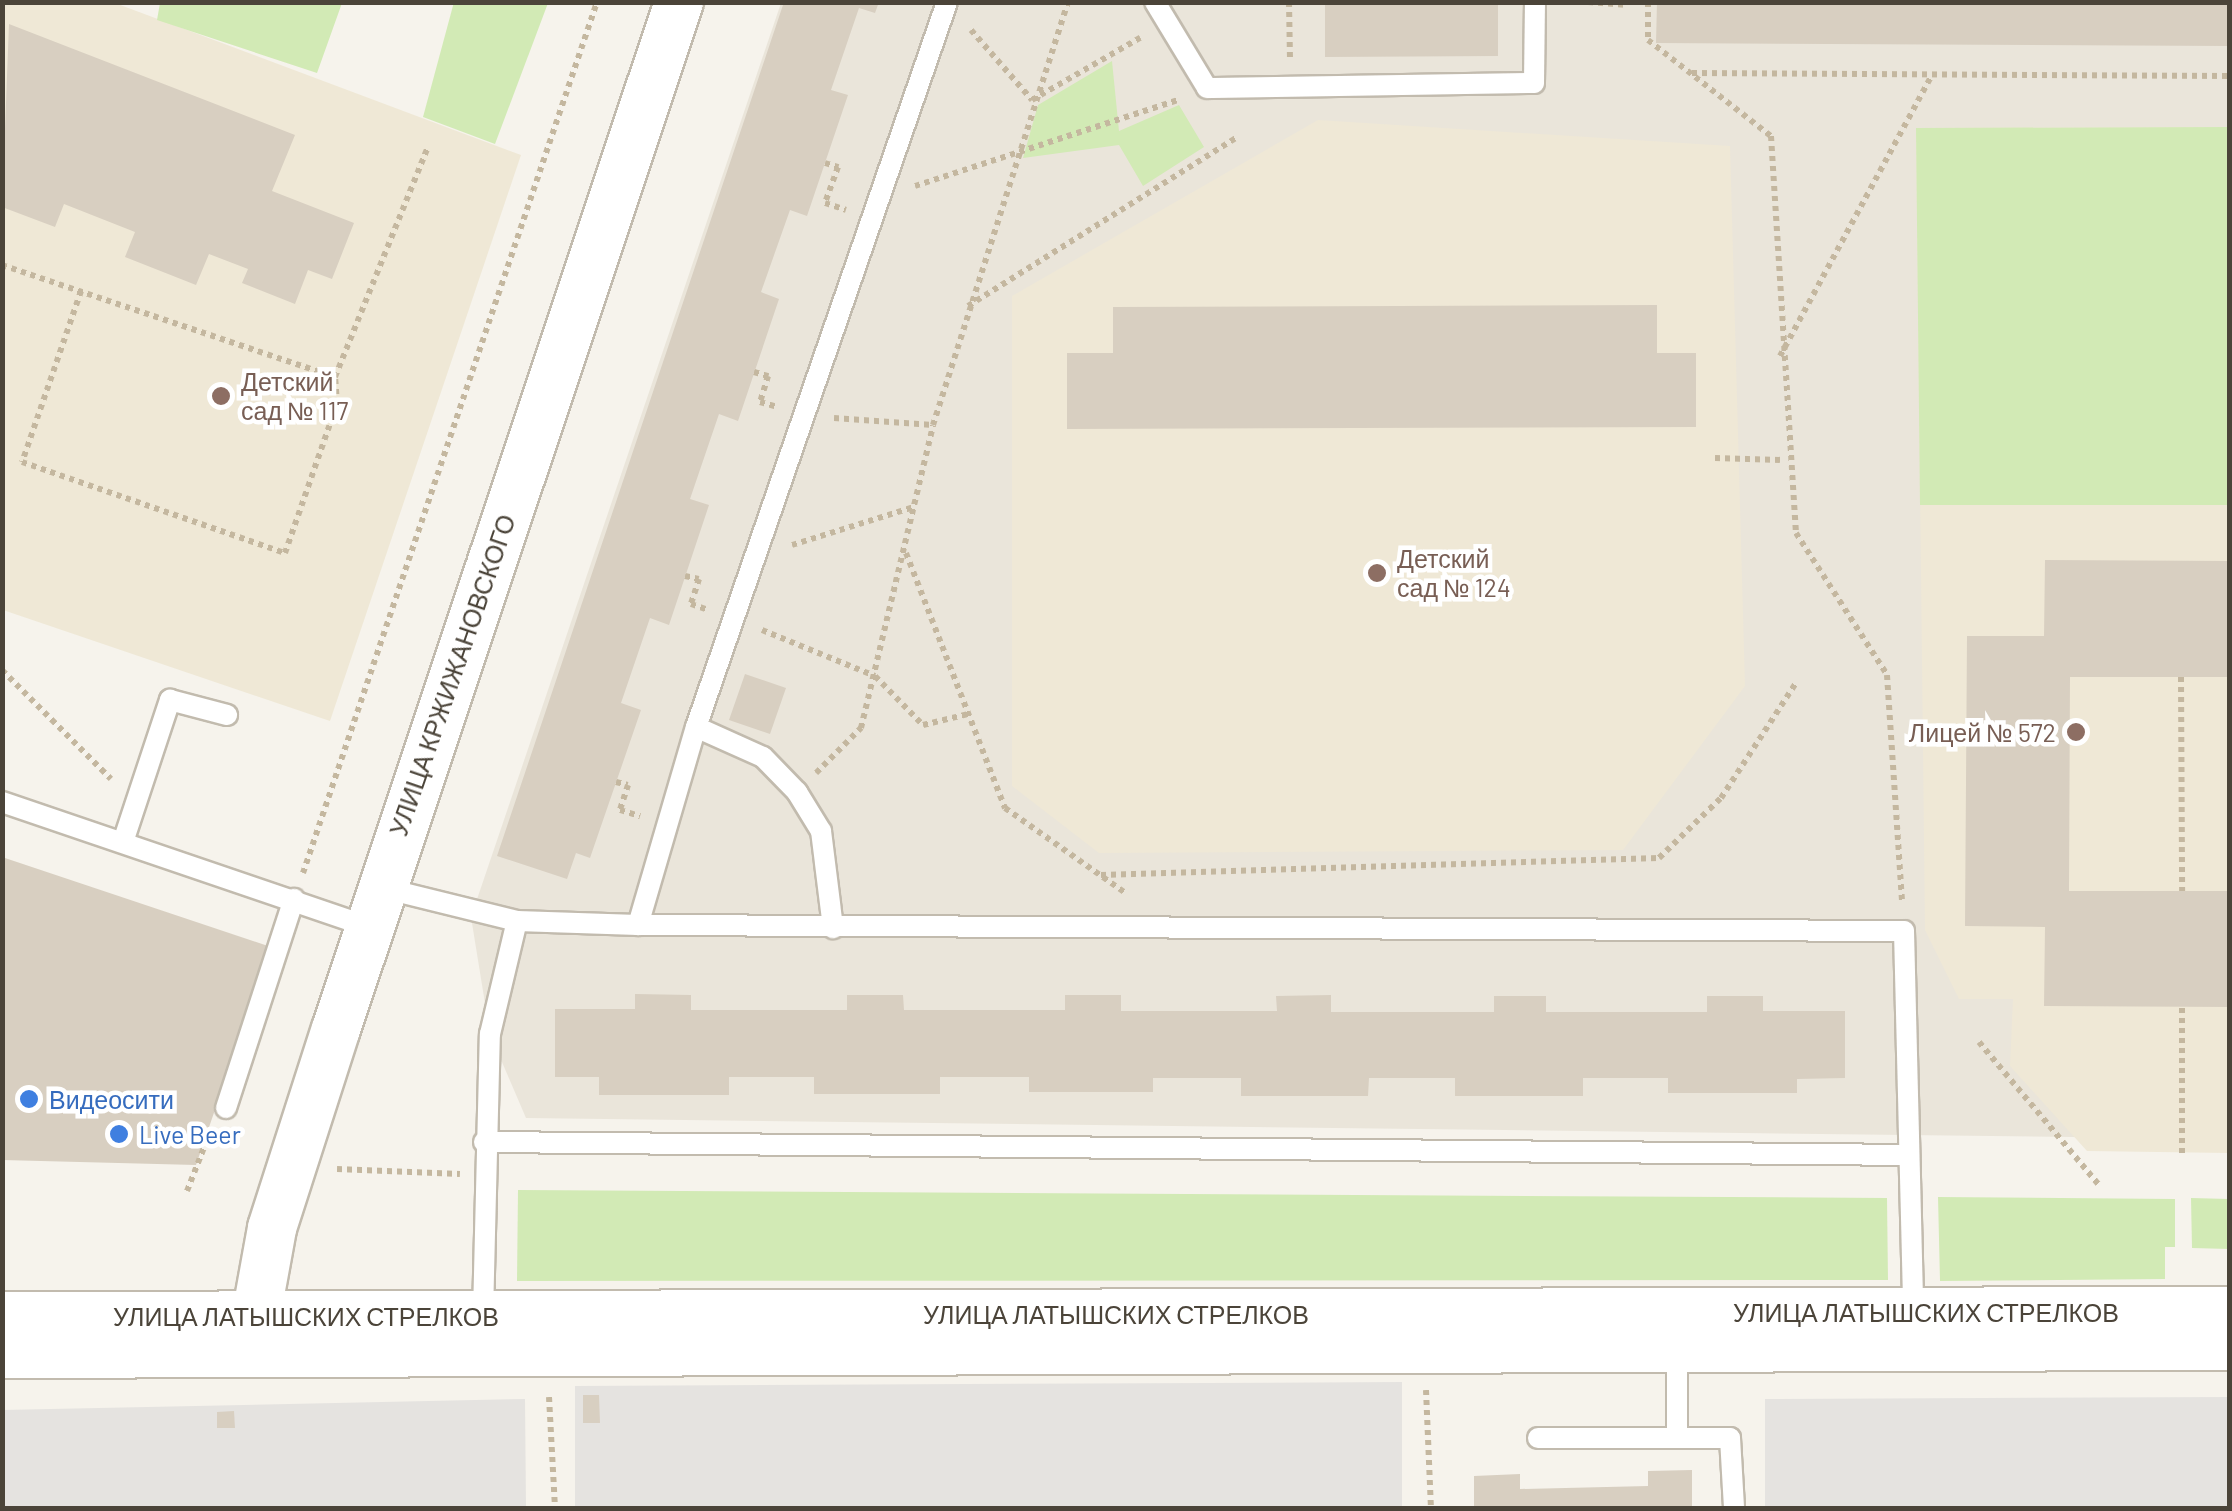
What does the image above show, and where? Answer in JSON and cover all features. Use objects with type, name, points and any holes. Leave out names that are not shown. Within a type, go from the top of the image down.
[{"type":"street","name":"УЛИЦА КРЖИЖАНОВСКОГО","points":[[250,1335],[375,907],[678,2]]},
{"type":"street","name":"УЛИЦА ЛАТЫШСКИХ СТРЕЛКОВ","points":[[1913,1330],[2230,1311]]},
{"type":"street","name":"УЛИЦА ЛАТЫШСКИХ СТРЕЛКОВ","points":[[2,1316],[250,1335],[1913,1330],[2230,1346]]},
{"type":"street","name":"УЛИЦА ЛАТЫШСКИХ СТРЕЛКОВ","points":[[2,1354],[483,1316],[1677,1330]]},
{"type":"lane","points":[[1155,2],[1207,88],[1290,80],[1534,83],[1535,2]]},
{"type":"lane","points":[[638,924],[696,727],[947,3]]},
{"type":"lane","points":[[123,842],[170,700],[227,716]]},
{"type":"lane","points":[[696,727],[763,757],[797,792],[825,847],[833,928]]},
{"type":"lane","points":[[2,802],[294,899],[516,921],[833,928],[1904,931],[1913,1330]]},
{"type":"lane","points":[[226,1108],[294,899]]},
{"type":"lane","points":[[483,1316],[483,1175],[490,1034],[516,921]]},
{"type":"lane","points":[[484,1142],[1909,1154]]},
{"type":"lane","points":[[1676,1438],[1677,1330]]},
{"type":"lane","points":[[1538,1438],[1730,1438],[1734,1508]]},
{"type":"path","points":[[294,899],[598,2]]},
{"type":"path","points":[[797,792],[861,728],[933,425],[1032,100],[1068,2]]},
{"type":"path","points":[[1289,2],[1290,80]]},
{"type":"path","points":[[1588,2],[1628,5]]},
{"type":"path","points":[[1648,2],[1648,40],[1771,136],[1784,460],[1796,533],[1887,675],[1904,931]]},
{"type":"path","points":[[947,3],[1032,100]]},
{"type":"path","points":[[1032,100],[1167,22]]},
{"type":"path","points":[[1690,74],[2230,76]]},
{"type":"path","points":[[1779,357],[1932,76]]},
{"type":"path","points":[[880,196],[1118,127],[1207,88]]},
{"type":"path","points":[[967,307],[1237,136]]},
{"type":"path","points":[[81,291],[22,462],[285,553],[337,404],[336,377],[427,149]]},
{"type":"path","points":[[825,162],[838,167],[825,204]]},
{"type":"path","points":[[2,265],[336,377]]},
{"type":"path","points":[[754,372],[768,376],[760,402]]},
{"type":"path","points":[[804,416],[933,425]]},
{"type":"path","points":[[1714,458],[1784,460]]},
{"type":"path","points":[[755,556],[915,507]]},
{"type":"path","points":[[905,551],[1005,808],[1172,928]]},
{"type":"path","points":[[685,576],[699,578],[690,604]]},
{"type":"path","points":[[733,619],[874,676],[924,726],[968,714]]},
{"type":"path","points":[[2,670],[136,803]]},
{"type":"path","points":[[2182,677],[2182,891]]},
{"type":"path","points":[[1101,875],[1659,858],[1720,798],[1796,684]]},
{"type":"path","points":[[616,782],[628,785],[620,810]]},
{"type":"path","points":[[2182,1006],[2182,1153]]},
{"type":"path","points":[[1979,1042],[2100,1186]]},
{"type":"path","points":[[187,1191],[226,1108]]},
{"type":"path","points":[[336,1169],[483,1175]]},
{"type":"shaded area","name":"Детский сад № 117","points":[[3,3],[115,3],[521,155],[330,721],[3,610]]},
{"type":"shaded area","points":[[781,3],[2229,3],[2229,1139],[526,1118],[490,1034],[471,917]]},
{"type":"shaded area","name":"Детский сад № 124","points":[[1318,120],[1730,146],[1745,686],[1623,850],[1099,853],[1012,786],[1012,296]]},
{"type":"shaded area","name":"Лицей № 572","points":[[2229,127],[2229,1153],[2087,1151],[2010,1066],[2013,999],[1959,999],[1925,930],[1916,128]]},
{"type":"shaded area","points":[[1402,1382],[1402,1508],[575,1508],[575,1386]]},
{"type":"shaded area","points":[[2229,1397],[2229,1508],[1765,1508],[1765,1399]]},
{"type":"shaded area","points":[[525,1399],[526,1508],[3,1508],[2,1410]]},
{"type":"green space","points":[[160,2],[342,3],[317,73],[157,20]]},
{"type":"green space","points":[[454,2],[548,3],[495,144],[423,117]]},
{"type":"green space","points":[[1112,61],[1119,131],[1179,105],[1204,147],[1143,186],[1119,145],[1023,158],[1038,105]]},
{"type":"green space","points":[[2229,127],[2229,505],[1920,505],[1916,128]]},
{"type":"green space","points":[[518,1190],[1887,1198],[1888,1280],[517,1281]]},
{"type":"green space","points":[[1938,1197],[2175,1199],[2175,1247],[2165,1247],[2165,1279],[1940,1281]]},
{"type":"green space","points":[[2191,1198],[2229,1199],[2229,1249],[2192,1248]]},
{"type":"building","points":[[784,2],[879,2],[875,13],[859,8],[831,90],[848,95],[807,216],[790,210],[761,292],[779,299],[738,421],[719,414],[690,499],[709,505],[669,625],[650,618],[621,703],[641,710],[590,858],[576,853],[567,879],[497,856]]},
{"type":"building","points":[[1325,2],[1498,2],[1498,56],[1325,57]]},
{"type":"building","points":[[1657,2],[2230,2],[2230,46],[1656,43]]},
{"type":"building","points":[[9,24],[295,135],[272,191],[354,223],[332,279],[308,270],[295,304],[242,283],[248,269],[209,254],[196,285],[125,257],[135,232],[64,204],[55,227],[2,207]]},
{"type":"building","points":[[1657,305],[1657,353],[1696,353],[1696,427],[1067,429],[1067,353],[1113,353],[1113,307]]},
{"type":"building","points":[[2045,560],[2230,561],[2230,677],[2070,677],[2069,891],[2230,891],[2230,1007],[2044,1006],[2045,927],[1965,926],[1967,636],[2044,636]]},
{"type":"building","points":[[745,674],[786,688],[770,734],[729,720]]},
{"type":"building","points":[[2,857],[271,947],[196,1165],[2,1160]]},
{"type":"building","points":[[635,994],[691,995],[691,1010],[847,1010],[847,995],[903,995],[904,1010],[1065,1010],[1065,995],[1121,995],[1121,1011],[1277,1011],[1276,996],[1331,995],[1331,1012],[1494,1012],[1494,996],[1546,996],[1546,1012],[1707,1012],[1707,996],[1763,996],[1763,1011],[1845,1011],[1845,1078],[1797,1079],[1797,1093],[1668,1093],[1668,1078],[1583,1078],[1583,1096],[1455,1096],[1455,1078],[1369,1078],[1368,1096],[1241,1096],[1241,1078],[1153,1078],[1153,1092],[1029,1092],[1029,1077],[940,1077],[940,1094],[814,1094],[814,1077],[729,1077],[729,1095],[599,1095],[599,1077],[555,1077],[555,1009],[635,1009]]},
{"type":"building","points":[[583,1395],[599,1395],[600,1423],[583,1423]]},
{"type":"building","points":[[234,1411],[235,1428],[217,1428],[217,1412]]},
{"type":"building","points":[[1692,1470],[1692,1508],[1474,1508],[1474,1476],[1520,1474],[1520,1489],[1648,1486],[1648,1471]]},
{"type":"place","name":"Детский сад № 117","points":[[221,396]]},
{"type":"place","name":"Детский сад № 124","points":[[1377,573]]},
{"type":"place","name":"Лицей № 572","points":[[2076,732]]},
{"type":"place","name":"Видеосити","points":[[29,1099]]},
{"type":"place","name":"Live Beer","points":[[119,1134]]}]
